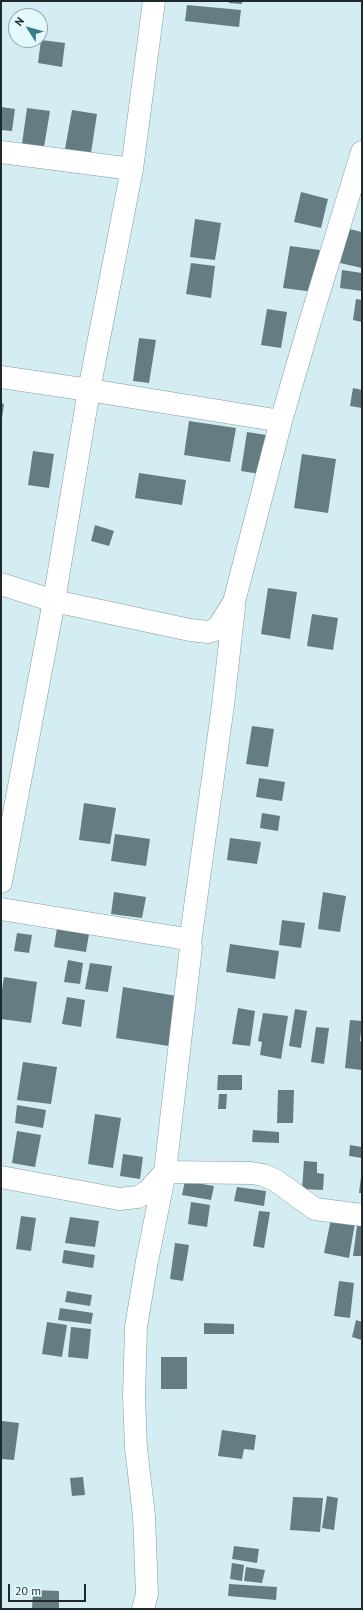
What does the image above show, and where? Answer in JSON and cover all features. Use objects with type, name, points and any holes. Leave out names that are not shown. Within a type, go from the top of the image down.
[{"type":"street","points":[[1,882],[54,601],[89,390],[132,169],[154,1]]},
{"type":"street","points":[[1,152],[132,169]]},
{"type":"street","points":[[144,1609],[147,1594],[144,1516],[136,1448],[134,1396],[136,1327],[147,1261],[165,1172],[191,948],[190,943],[223,705],[234,602],[281,421],[308,325],[362,152]]},
{"type":"street","points":[[1,377],[281,421]]},
{"type":"street","points":[[1,584],[54,601],[190,630],[208,632],[217,630],[234,602]]},
{"type":"street","points":[[1,909],[187,939],[190,943]]},
{"type":"street","points":[[1,1177],[119,1198],[138,1197],[148,1191],[165,1172],[228,1172],[263,1175],[275,1180],[315,1209],[362,1215]]},
{"type":"building","points":[[229,1],[242,1],[242,4],[229,3]]},
{"type":"building","points":[[187,5],[241,10],[239,27],[185,21]]},
{"type":"building","points":[[48,41],[65,43],[62,67],[38,63],[40,48],[48,48]]},
{"type":"building","points":[[1,107],[15,109],[12,131],[1,130]]},
{"type":"building","points":[[27,108],[50,111],[44,147],[22,144]]},
{"type":"building","points":[[72,110],[97,114],[91,153],[65,149]]},
{"type":"building","points":[[301,192],[328,199],[321,228],[294,222]]},
{"type":"building","points":[[195,219],[221,223],[215,260],[190,257]]},
{"type":"building","points":[[349,229],[362,232],[362,268],[340,263]]},
{"type":"building","points":[[290,246],[320,250],[314,292],[283,288]]},
{"type":"building","points":[[191,263],[215,266],[211,298],[186,294]]},
{"type":"building","points":[[342,270],[362,273],[362,291],[340,288]]},
{"type":"building","points":[[356,299],[362,300],[362,322],[353,320]]},
{"type":"building","points":[[267,309],[287,312],[281,348],[261,345]]},
{"type":"building","points":[[139,338],[156,340],[149,383],[133,381]]},
{"type":"building","points":[[353,388],[362,390],[362,408],[350,406]]},
{"type":"building","points":[[1,403],[4,404],[2,418],[1,418]]},
{"type":"building","points":[[189,421],[236,428],[230,462],[184,455]]},
{"type":"building","points":[[247,432],[266,435],[260,474],[241,471]]},
{"type":"building","points":[[33,451],[54,454],[49,488],[28,485]]},
{"type":"building","points":[[302,454],[336,459],[328,513],[294,508]]},
{"type":"building","points":[[139,473],[186,480],[182,505],[135,498]]},
{"type":"building","points":[[95,525],[114,531],[109,546],[91,541]]},
{"type":"building","points":[[268,588],[297,592],[290,639],[261,634]]},
{"type":"building","points":[[312,614],[338,618],[333,650],[307,646]]},
{"type":"building","points":[[252,726],[274,729],[268,767],[246,764]]},
{"type":"building","points":[[259,778],[285,782],[282,801],[256,797]]},
{"type":"building","points":[[84,803],[116,808],[110,844],[79,840]]},
{"type":"building","points":[[262,813],[280,816],[278,831],[260,828]]},
{"type":"building","points":[[115,834],[150,839],[146,866],[111,861]]},
{"type":"building","points":[[230,838],[261,842],[257,864],[227,860]]},
{"type":"building","points":[[114,892],[146,897],[142,918],[111,914]]},
{"type":"building","points":[[323,892],[346,896],[340,932],[318,929]]},
{"type":"building","points":[[282,920],[305,923],[301,948],[279,945]]},
{"type":"building","points":[[57,928],[89,934],[86,952],[54,947]]},
{"type":"building","points":[[17,933],[32,935],[29,953],[14,951]]},
{"type":"building","points":[[230,944],[279,951],[275,979],[226,972]]},
{"type":"building","points":[[68,960],[83,963],[80,984],[64,982]]},
{"type":"building","points":[[90,963],[112,966],[108,992],[85,989]]},
{"type":"building","points":[[4,977],[37,982],[31,1023],[1,1019],[1,996]]},
{"type":"building","points":[[123,987],[177,996],[169,1046],[116,1038]]},
{"type":"building","points":[[67,997],[85,1000],[81,1027],[62,1024]]},
{"type":"building","points":[[238,1008],[255,1011],[250,1046],[232,1044]]},
{"type":"building","points":[[295,1009],[307,1011],[301,1048],[289,1046]]},
{"type":"building","points":[[263,1013],[288,1016],[281,1059],[260,1055],[262,1042],[258,1041]]},
{"type":"building","points":[[350,1020],[362,1021],[360,1041],[362,1042],[362,1070],[345,1068]]},
{"type":"building","points":[[316,1027],[329,1028],[324,1064],[311,1062]]},
{"type":"building","points":[[23,1062],[57,1067],[51,1104],[17,1100]]},
{"type":"building","points":[[218,1075],[242,1075],[242,1090],[217,1090]]},
{"type":"building","points":[[278,1090],[294,1090],[293,1123],[277,1123]]},
{"type":"building","points":[[219,1094],[227,1094],[226,1109],[218,1109]]},
{"type":"building","points":[[17,1105],[46,1110],[43,1128],[15,1123]]},
{"type":"building","points":[[95,1114],[121,1118],[113,1168],[88,1164]]},
{"type":"building","points":[[253,1130],[279,1132],[279,1143],[252,1142]]},
{"type":"building","points":[[17,1131],[41,1135],[35,1167],[12,1163]]},
{"type":"building","points":[[350,1145],[362,1147],[362,1158],[349,1156]]},
{"type":"building","points":[[123,1154],[143,1157],[140,1179],[120,1176]]},
{"type":"building","points":[[304,1161],[317,1162],[317,1173],[324,1174],[323,1190],[302,1189]]},
{"type":"building","points":[[361,1177],[362,1193],[359,1193]]},
{"type":"building","points":[[185,1181],[214,1186],[211,1200],[182,1195]]},
{"type":"building","points":[[237,1187],[266,1191],[264,1206],[234,1201]]},
{"type":"building","points":[[191,1202],[210,1205],[207,1227],[188,1224]]},
{"type":"building","points":[[259,1211],[270,1212],[264,1248],[253,1246]]},
{"type":"building","points":[[21,1216],[36,1218],[31,1251],[16,1249]]},
{"type":"building","points":[[70,1217],[99,1221],[95,1247],[65,1243]]},
{"type":"building","points":[[331,1219],[355,1223],[349,1258],[324,1253]]},
{"type":"building","points":[[357,1226],[362,1226],[362,1256],[353,1256]]},
{"type":"building","points":[[175,1243],[189,1245],[183,1281],[170,1279]]},
{"type":"building","points":[[64,1250],[95,1255],[93,1268],[62,1263]]},
{"type":"building","points":[[339,1281],[354,1283],[350,1318],[334,1316]]},
{"type":"building","points":[[67,1291],[92,1295],[90,1306],[65,1302]]},
{"type":"building","points":[[60,1308],[93,1313],[91,1324],[58,1320]]},
{"type":"building","points":[[356,1320],[362,1322],[362,1340],[352,1337]]},
{"type":"building","points":[[47,1322],[67,1325],[62,1357],[42,1354]]},
{"type":"building","points":[[204,1323],[234,1324],[234,1334],[204,1334]]},
{"type":"building","points":[[71,1327],[91,1329],[88,1359],[68,1357]]},
{"type":"building","points":[[161,1357],[187,1357],[187,1389],[161,1389]]},
{"type":"building","points":[[2,1421],[19,1423],[14,1460],[1,1459]]},
{"type":"building","points":[[222,1430],[256,1435],[254,1450],[244,1449],[242,1459],[218,1456]]},
{"type":"building","points":[[83,1477],[85,1495],[72,1496],[70,1478]]},
{"type":"building","points":[[327,1496],[338,1498],[334,1530],[322,1528]]},
{"type":"building","points":[[293,1497],[323,1498],[320,1532],[290,1530]]},
{"type":"building","points":[[234,1546],[259,1549],[257,1563],[232,1559]]},
{"type":"building","points":[[232,1563],[244,1565],[242,1581],[230,1579]]},
{"type":"building","points":[[246,1567],[265,1570],[262,1583],[244,1581]]},
{"type":"building","points":[[229,1584],[277,1587],[276,1600],[228,1596]]},
{"type":"building","points":[[33,1590],[59,1591],[59,1609],[32,1609]]}]
